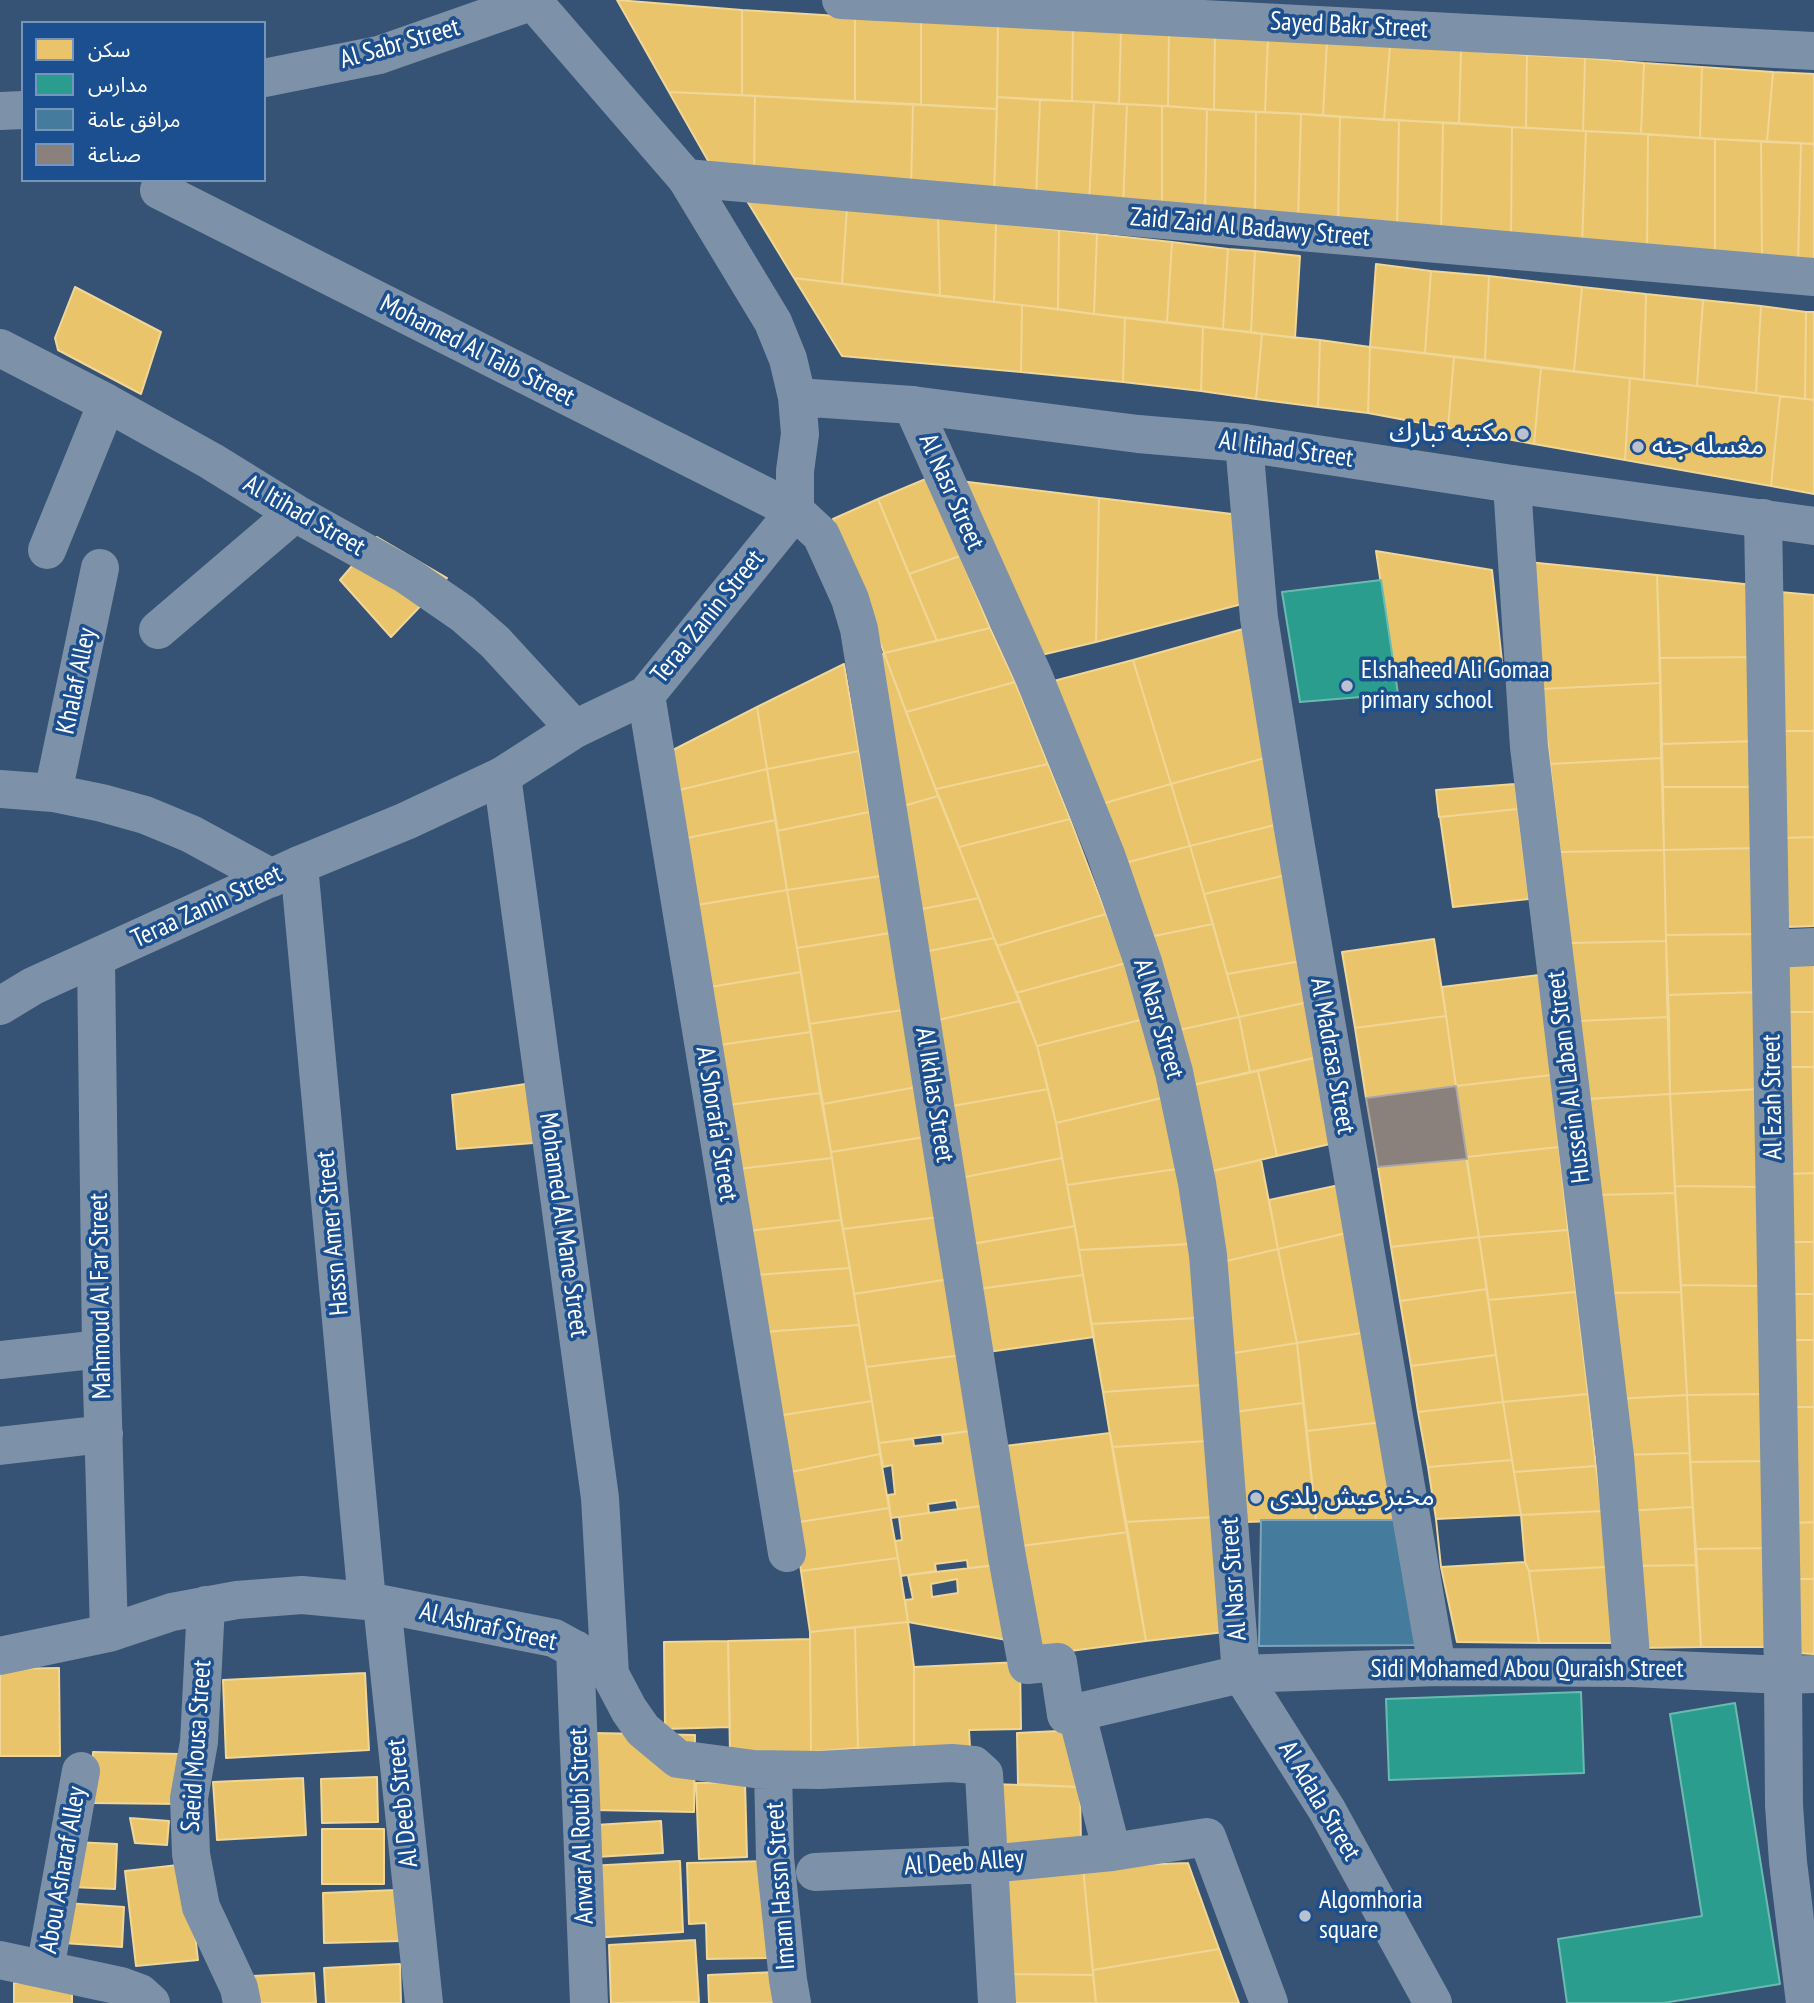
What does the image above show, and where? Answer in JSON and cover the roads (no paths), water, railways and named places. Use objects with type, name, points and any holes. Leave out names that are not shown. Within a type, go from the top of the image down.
[{"type":"street","name":"Sayed Bakr Street","points":[[841,0],[1814,51]]},
{"type":"street","name":"Al Sabr Street","points":[[266,78],[379,55],[533,1]]},
{"type":"street","points":[[533,1],[686,178],[773,322],[788,359],[797,397],[800,434],[795,471],[795,511]]},
{"type":"street","points":[[0,111],[21,110]]},
{"type":"street","name":"Zaid Zaid Al Badawy Street","points":[[686,178],[1814,277]]},
{"type":"street","name":"Mohamed Al Taib Street","points":[[159,190],[795,511]]},
{"type":"street","name":"Al Itihad Street","points":[[0,348],[211,461],[295,513],[408,576],[463,614],[495,642],[575,729]]},
{"type":"street","name":"Al Itihad Street","points":[[797,397],[912,405],[1138,434],[1244,443],[1814,526]]},
{"type":"street","points":[[47,550],[107,403]]},
{"type":"street","name":"Al Nasr Street","points":[[912,405],[1034,677],[1106,855],[1143,962],[1174,1072],[1198,1183],[1208,1255],[1241,1674]]},
{"type":"street","name":"Al Madrasa Street","points":[[1244,443],[1259,618],[1437,1667]]},
{"type":"street","name":"Hussein Al Laban Street","points":[[1512,484],[1529,747],[1615,1456],[1632,1668]]},
{"type":"street","name":"Teraa Zanin Street","points":[[0,1006],[16,984],[96,959],[285,871],[406,821],[502,776],[575,729],[646,695],[795,511]]},
{"type":"street","name":"Al Ikhlas Street","points":[[795,511],[821,535],[850,599],[859,629],[1007,1557],[1027,1665],[1058,1662],[1066,1715],[1076,1711]]},
{"type":"street","points":[[158,630],[295,513]]},
{"type":"street","name":"Al Ezah Street","points":[[1763,518],[1771,949],[1799,1675],[1784,1805],[1805,2003]]},
{"type":"street","name":"Khalaf Alley","points":[[53,793],[100,568]]},
{"type":"street","name":"Al Shorafa' Street","points":[[646,695],[787,1553]]},
{"type":"street","name":"Mohamed Al Mane Street","points":[[502,776],[600,1498],[610,1674]]},
{"type":"street","points":[[0,789],[53,793],[145,815],[285,871]]},
{"type":"street","name":"Hassn Amer Street","points":[[285,871],[375,1603]]},
{"type":"street","points":[[1771,949],[1814,947]]},
{"type":"street","name":"Mahmoud Al Far Street","points":[[96,959],[101,1349],[109,1633]]},
{"type":"street","points":[[0,1360],[101,1349]]},
{"type":"street","points":[[0,1446],[104,1434]]},
{"type":"street","name":"Al Ashraf Street","points":[[0,1656],[109,1633],[172,1612],[206,1605],[302,1595],[375,1603],[554,1638],[575,1649],[610,1674],[643,1730],[678,1759],[773,1770],[952,1763],[974,1765],[984,1774],[989,1864]]},
{"type":"street","name":"Al Deeb Street","points":[[375,1603],[424,2003]]},
{"type":"street","name":"Saeid Mousa Street","points":[[206,1605],[200,1742],[189,1798],[191,1854],[201,1907],[239,1989],[242,2003]]},
{"type":"street","name":"Anwar Al Roubi Street","points":[[575,1649],[589,2003]]},
{"type":"street","name":"Sidi Mohamed Abou Quraish Street","points":[[1241,1674],[1437,1667],[1632,1668],[1799,1675]]},
{"type":"street","points":[[1112,1852],[1076,1711],[1241,1674]]},
{"type":"street","name":"Al Adala Street","points":[[1241,1674],[1327,1810],[1433,2003]]},
{"type":"street","name":"Imam Hassn Street","points":[[773,1770],[775,1858],[792,2003]]},
{"type":"street","name":"Abou Asharaf Alley","points":[[45,1969],[81,1771]]},
{"type":"street","name":"Al Deeb Alley","points":[[815,1872],[989,1864],[1112,1852],[1207,1837],[1269,2003]]},
{"type":"street","points":[[989,1864],[997,2003]]},
{"type":"street","points":[[0,1960],[121,1986],[139,1993],[151,2003]]},
{"type":"place","name":"مكتبه تبارك","points":[[1523,434]]},
{"type":"place","name":"مغسله جنه","points":[[1638,447]]},
{"type":"place","name":"Elshaheed Ali Gomaa primary school","points":[[1347,686]]},
{"type":"place","name":"مخبز عيش بلدى","points":[[1256,1498]]},
{"type":"place","name":"Algomhoria square","points":[[1305,1916]]}]
